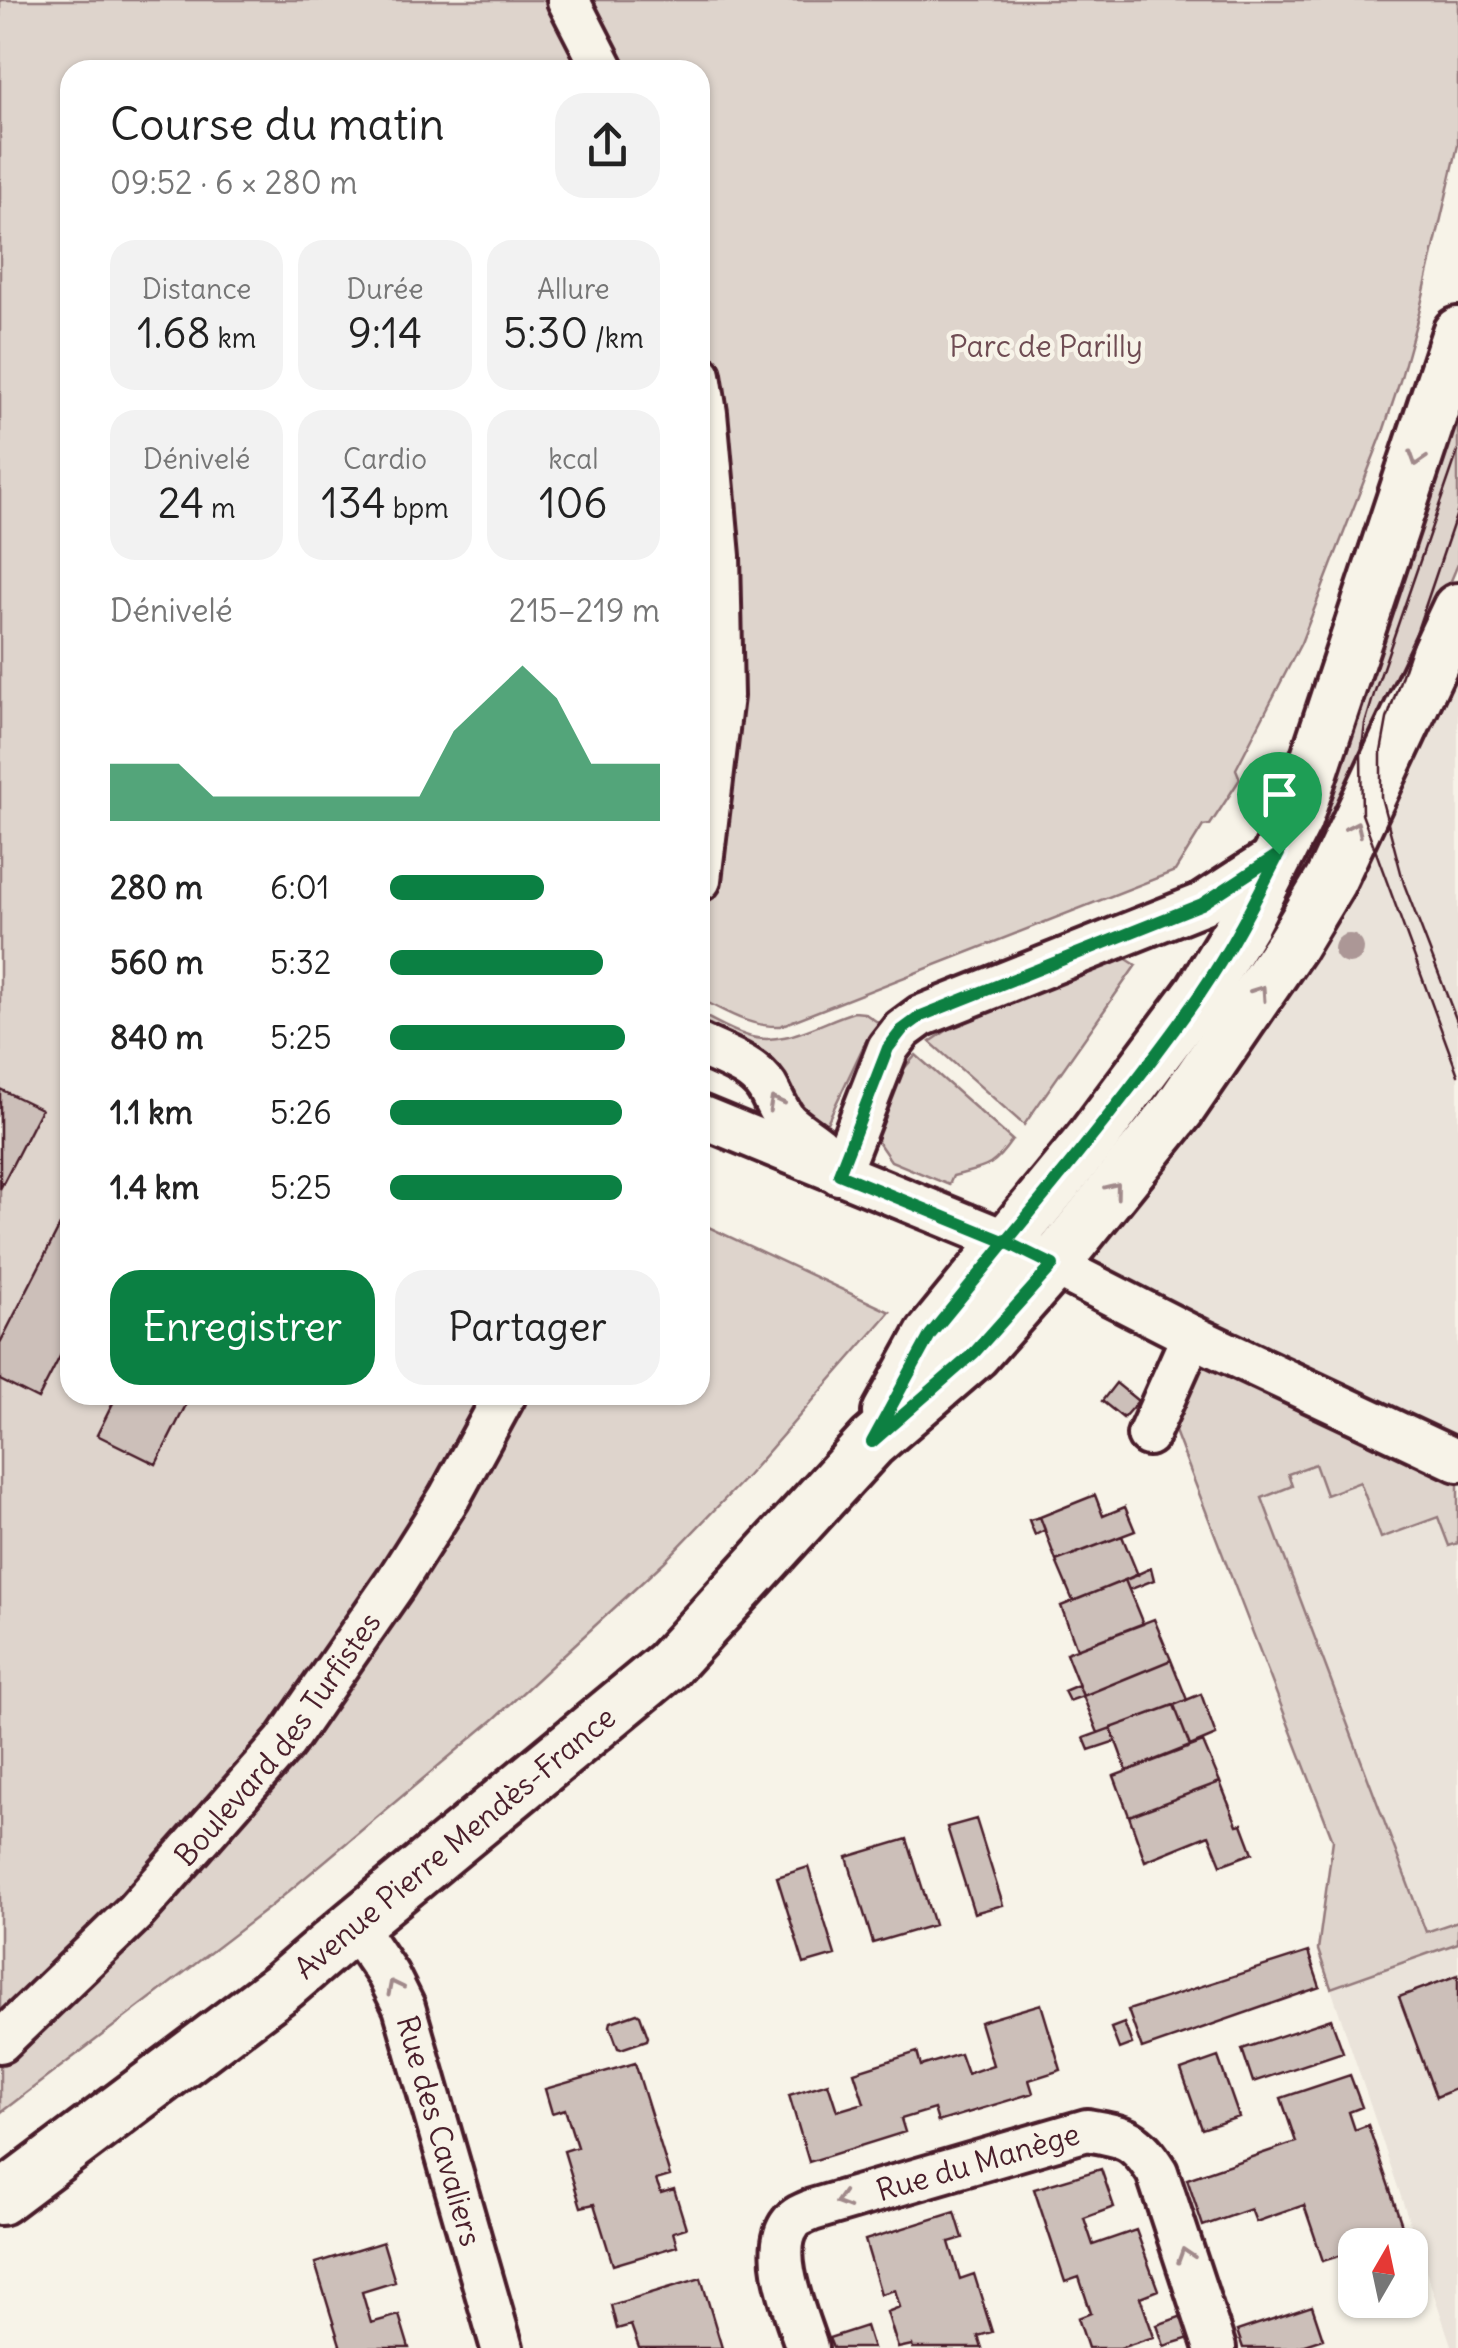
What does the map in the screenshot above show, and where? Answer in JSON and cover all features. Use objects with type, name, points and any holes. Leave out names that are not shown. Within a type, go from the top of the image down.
[{"type":"main road","name":"Avenue Pierre Mendès-France","points":[[872,1442],[930,1335],[1093,1137],[1201,992],[1244,922],[1296,820],[1458,333]]},
{"type":"main road","name":"Avenue Pierre Mendès-France","points":[[0,2199],[283,1986],[668,1666],[872,1442],[974,1353],[1053,1265],[1179,1109],[1292,944],[1330,881],[1458,610]]},
{"type":"street","points":[[568,0],[599,60]]},
{"type":"street","points":[[710,457],[719,556],[722,696],[710,796]]},
{"type":"street","points":[[839,1174],[888,1048],[902,1030],[921,1016],[1202,904],[1279,854]]},
{"type":"street","points":[[710,1051],[751,1070],[766,1084],[784,1118],[822,1147],[839,1174]]},
{"type":"street","points":[[710,1120],[1006,1242],[1192,1336],[1458,1462]]},
{"type":"street","points":[[1148,1435],[1192,1336]]},
{"type":"street","name":"Boulevard des Turfistes","points":[[0,2042],[135,1912],[284,1742],[396,1582],[449,1498],[500,1405]]},
{"type":"street","name":"Rue des Cavaliers","points":[[354,1924],[404,2006],[502,2348]]},
{"type":"street","name":"Rue du Manège","points":[[806,2348],[782,2264],[783,2241],[792,2221],[812,2210],[1087,2130],[1113,2134],[1140,2146],[1157,2172],[1216,2348]]},
{"type":"shaded area","points":[[1458,669],[1458,2348],[1452,2348],[1428,2277],[1428,2228],[1412,2228],[1318,1950],[1333,1840],[1173,1426],[1202,1364],[1058,1293],[1361,868],[1395,808]]},
{"type":"green space","name":"Parc de Parilly","points":[[0,0],[1458,0],[1458,145],[1400,381],[1301,643],[1236,769],[1240,779],[1210,825],[1203,826],[1175,871],[780,1026],[739,1018],[710,1004],[710,60],[60,60],[60,1405],[710,1405],[710,1228],[890,1312],[747,1476],[664,1562],[493,1720],[270,1907],[0,2113]]},
{"type":"green space","points":[[1458,406],[1458,564],[1409,681],[1327,840],[1308,830]]},
{"type":"green space","points":[[1125,958],[1136,965],[1024,1125],[930,1042],[970,1019]]},
{"type":"green space","points":[[854,1012],[864,1013],[879,1023],[865,1043],[824,1129],[710,1039],[710,1019],[759,1038],[800,1033]]},
{"type":"green space","points":[[916,1055],[1012,1140],[993,1162],[953,1176],[949,1185],[891,1161],[876,1139],[875,1128],[902,1071]]},
{"type":"green space","points":[[1202,1364],[1458,1480],[1458,1543],[1449,1546],[1438,1517],[1381,1538],[1360,1482],[1326,1495],[1315,1464],[1288,1474],[1292,1486],[1262,1498],[1426,1932],[1458,1921],[1458,1943],[1331,1988],[1318,1950],[1333,1840],[1173,1426]]},
{"type":"building","points":[[0,1089],[41,1109],[0,1189]]},
{"type":"building","points":[[60,1226],[60,1356],[38,1399],[0,1380],[0,1343]]},
{"type":"building","points":[[1116,1383],[1138,1401],[1123,1418],[1102,1401]]},
{"type":"building","points":[[112,1405],[186,1405],[156,1464],[97,1435]]},
{"type":"building","points":[[1095,1495],[1103,1516],[1125,1507],[1135,1531],[1056,1561],[1040,1517]]},
{"type":"building","points":[[1040,1517],[1045,1530],[1035,1535],[1029,1520]]},
{"type":"building","points":[[1122,1536],[1138,1575],[1073,1601],[1056,1561]]},
{"type":"building","points":[[1151,1568],[1154,1580],[1129,1590],[1125,1580]]},
{"type":"building","points":[[1125,1580],[1143,1624],[1077,1649],[1061,1606]]},
{"type":"building","points":[[1154,1619],[1171,1660],[1083,1696],[1066,1653]]},
{"type":"building","points":[[1171,1660],[1187,1700],[1098,1733],[1083,1696]]},
{"type":"building","points":[[1078,1685],[1083,1696],[1069,1701],[1064,1691]]},
{"type":"building","points":[[1201,1694],[1216,1735],[1190,1746],[1174,1705]]},
{"type":"building","points":[[1174,1705],[1190,1746],[1127,1771],[1111,1728]]},
{"type":"building","points":[[1111,1728],[1116,1741],[1089,1750],[1084,1738]]},
{"type":"building","points":[[1203,1742],[1220,1782],[1129,1816],[1114,1776]]},
{"type":"building","points":[[1220,1782],[1253,1853],[1221,1865],[1209,1835],[1145,1861],[1129,1816]]},
{"type":"building","points":[[976,1819],[1003,1905],[974,1913],[947,1827]]},
{"type":"building","points":[[907,1839],[934,1925],[873,1943],[847,1857]]},
{"type":"building","points":[[808,1867],[835,1955],[804,1964],[777,1877]]},
{"type":"building","points":[[1308,1952],[1320,1987],[1142,2049],[1128,2010]]},
{"type":"building","points":[[1458,1975],[1458,2088],[1436,2097],[1399,1997]]},
{"type":"building","points":[[1041,2004],[1061,2070],[1029,2080],[1033,2093],[938,2122],[934,2109],[901,2119],[905,2132],[809,2162],[789,2095],[828,2083],[837,2111],[864,2103],[854,2072],[917,2052],[921,2066],[960,2054],[967,2074],[993,2065],[980,2022]]},
{"type":"building","points":[[637,2013],[647,2040],[618,2048],[611,2022]]},
{"type":"building","points":[[1331,2019],[1343,2052],[1253,2082],[1242,2049]]},
{"type":"building","points":[[1124,2023],[1132,2044],[1119,2049],[1111,2028]]},
{"type":"building","points":[[1218,2057],[1239,2117],[1202,2129],[1181,2070]]},
{"type":"building","points":[[635,2063],[670,2176],[656,2180],[661,2193],[674,2189],[686,2228],[673,2232],[677,2246],[613,2265],[594,2204],[581,2207],[564,2151],[577,2147],[565,2109],[552,2113],[545,2089]]},
{"type":"building","points":[[1350,2075],[1362,2107],[1349,2112],[1355,2130],[1368,2125],[1403,2228],[1338,2228],[1338,2256],[1323,2261],[1304,2205],[1256,2222],[1251,2209],[1203,2226],[1187,2179],[1296,2142],[1281,2098]]},
{"type":"building","points":[[1101,2169],[1114,2207],[1084,2218],[1093,2245],[1136,2230],[1158,2290],[1140,2297],[1154,2337],[1120,2348],[1088,2348],[1078,2318],[1091,2313],[1079,2277],[1065,2282],[1034,2189]]},
{"type":"building","points":[[955,2212],[963,2238],[949,2242],[960,2279],[974,2274],[992,2332],[978,2336],[982,2348],[898,2348],[887,2312],[900,2307],[895,2290],[881,2294],[865,2240]]},
{"type":"building","points":[[383,2242],[395,2282],[362,2292],[371,2323],[399,2315],[409,2348],[341,2348],[315,2263]]},
{"type":"building","points":[[701,2278],[722,2348],[639,2348],[631,2325],[617,2329],[611,2305]]},
{"type":"building","points":[[1312,2306],[1323,2339],[1295,2348],[1243,2348],[1237,2331]]},
{"type":"building","points":[[1185,2315],[1193,2337],[1164,2346],[1157,2325]]},
{"type":"building","points":[[866,2326],[873,2348],[833,2348],[829,2338]]},
{"type":"tram line","points":[[1458,451],[1375,691],[1361,755],[1362,814],[1458,1075]]},
{"type":"tram line","points":[[1458,510],[1387,719],[1381,752],[1381,797],[1404,884],[1458,1024]]},
{"type":"route","points":[[1279,854],[1201,992],[1093,1137],[1006,1242],[1053,1265],[974,1353],[872,1442],[930,1335],[1006,1242],[839,1174],[888,1048],[902,1030],[921,1016],[1202,904],[1279,854]]}]
